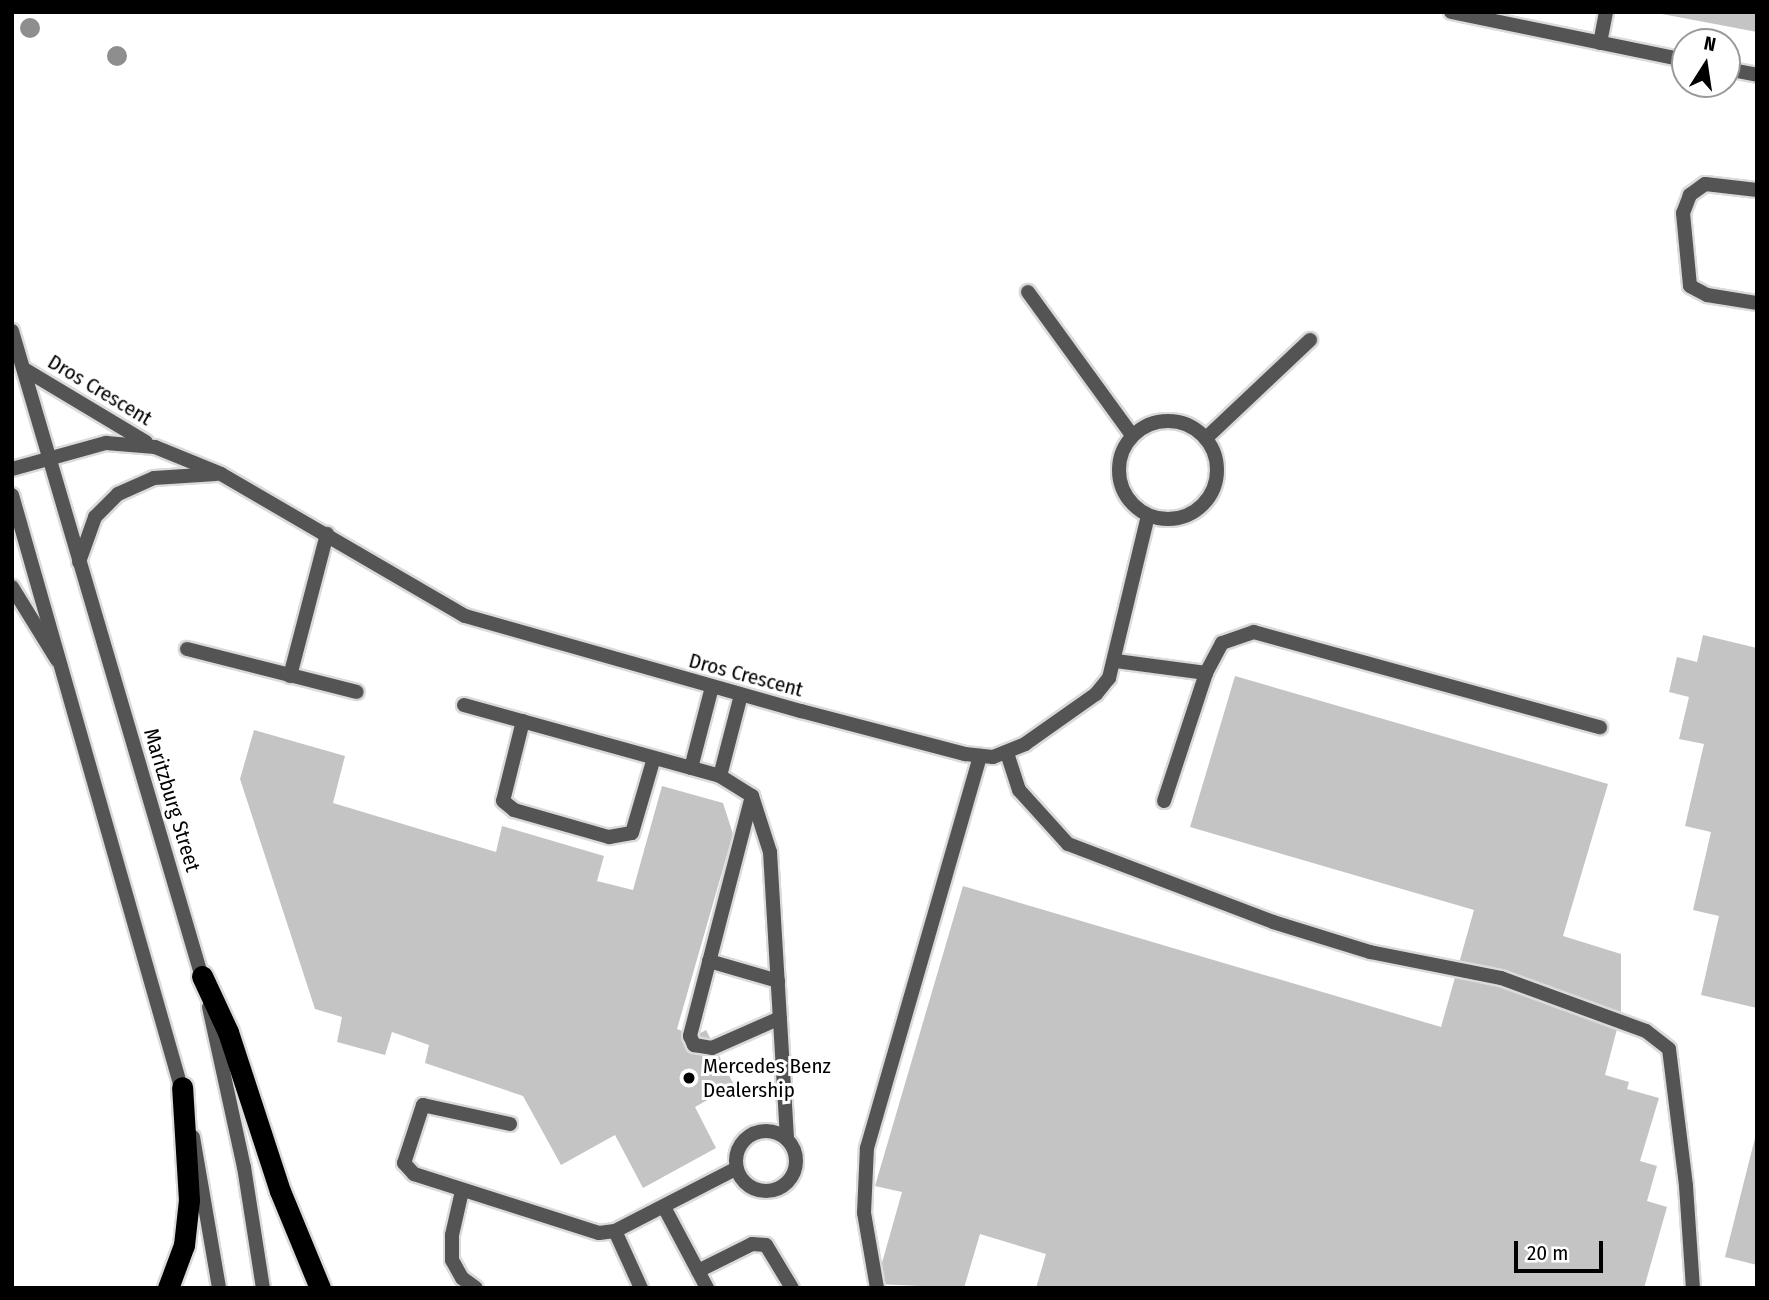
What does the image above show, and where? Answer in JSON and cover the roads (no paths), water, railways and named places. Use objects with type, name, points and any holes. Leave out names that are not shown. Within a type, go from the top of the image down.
[{"type":"highway","points":[[202,976],[228,1032],[285,1203],[320,1288]]},
{"type":"highway","points":[[168,1288],[184,1245],[189,1200],[182,1087]]},
{"type":"street","points":[[1451,12],[1671,57]]},
{"type":"street","points":[[1600,43],[1606,12]]},
{"type":"street","points":[[1757,190],[1705,184],[1690,195],[1683,213],[1690,286],[1707,295],[1757,303]]},
{"type":"street","points":[[1028,292],[1132,435]]},
{"type":"street","name":"Maritzburg Street","points":[[12,331],[202,976],[244,1167],[263,1288]]},
{"type":"street","points":[[1206,438],[1310,340]]},
{"type":"street","name":"Dros Crescent","points":[[24,369],[155,447],[221,474],[465,616],[741,695],[980,756],[1007,753],[1096,694],[1116,661],[1148,516]]},
{"type":"street","points":[[1170,420],[1189,425],[1206,438],[1217,468],[1208,499],[1191,514],[1170,520],[1148,516],[1129,501],[1119,480],[1120,456],[1132,435],[1149,424],[1170,420]]},
{"type":"street","name":"Dros Crescent","points":[[12,469],[106,443],[155,447]]},
{"type":"street","points":[[79,562],[95,517],[118,494],[154,478],[221,474]]},
{"type":"street","points":[[12,495],[182,1087],[219,1288]]},
{"type":"street","points":[[289,676],[327,534]]},
{"type":"street","points":[[12,587],[63,670]]},
{"type":"street","points":[[1164,801],[1206,673],[1222,643],[1254,632],[1601,727]]},
{"type":"street","points":[[187,649],[357,691]]},
{"type":"street","points":[[1116,661],[1206,673]]},
{"type":"street","points":[[691,768],[712,687]]},
{"type":"street","points":[[720,776],[741,695]]},
{"type":"street","points":[[464,705],[720,776],[752,796],[770,852],[787,1139],[796,1160],[794,1172],[776,1190],[751,1188],[737,1168],[736,1155],[751,1135],[770,1132],[787,1139]]},
{"type":"street","points":[[523,721],[503,801],[514,810],[608,837],[632,833],[654,758]]},
{"type":"street","points":[[1007,753],[1019,790],[1069,844],[1273,922],[1370,952],[1501,978],[1646,1031],[1669,1049],[1686,1186],[1693,1288]]},
{"type":"street","points":[[877,1288],[864,1213],[867,1148],[980,756]]},
{"type":"street","points":[[752,796],[690,1036],[694,1045],[712,1048],[780,1018]]},
{"type":"street","points":[[709,961],[778,981]]},
{"type":"street","points":[[510,1124],[429,1105],[418,1110],[404,1163],[414,1174],[581,1231],[615,1231],[737,1168]]},
{"type":"street","points":[[463,1191],[452,1260],[462,1278],[476,1288]]},
{"type":"street","points":[[664,1207],[707,1288]]},
{"type":"street","points":[[615,1231],[640,1288]]},
{"type":"street","points":[[698,1271],[752,1244],[766,1245],[792,1288]]},
{"type":"place","name":"Mercedes Benz Dealership","points":[[689,1078]]}]
